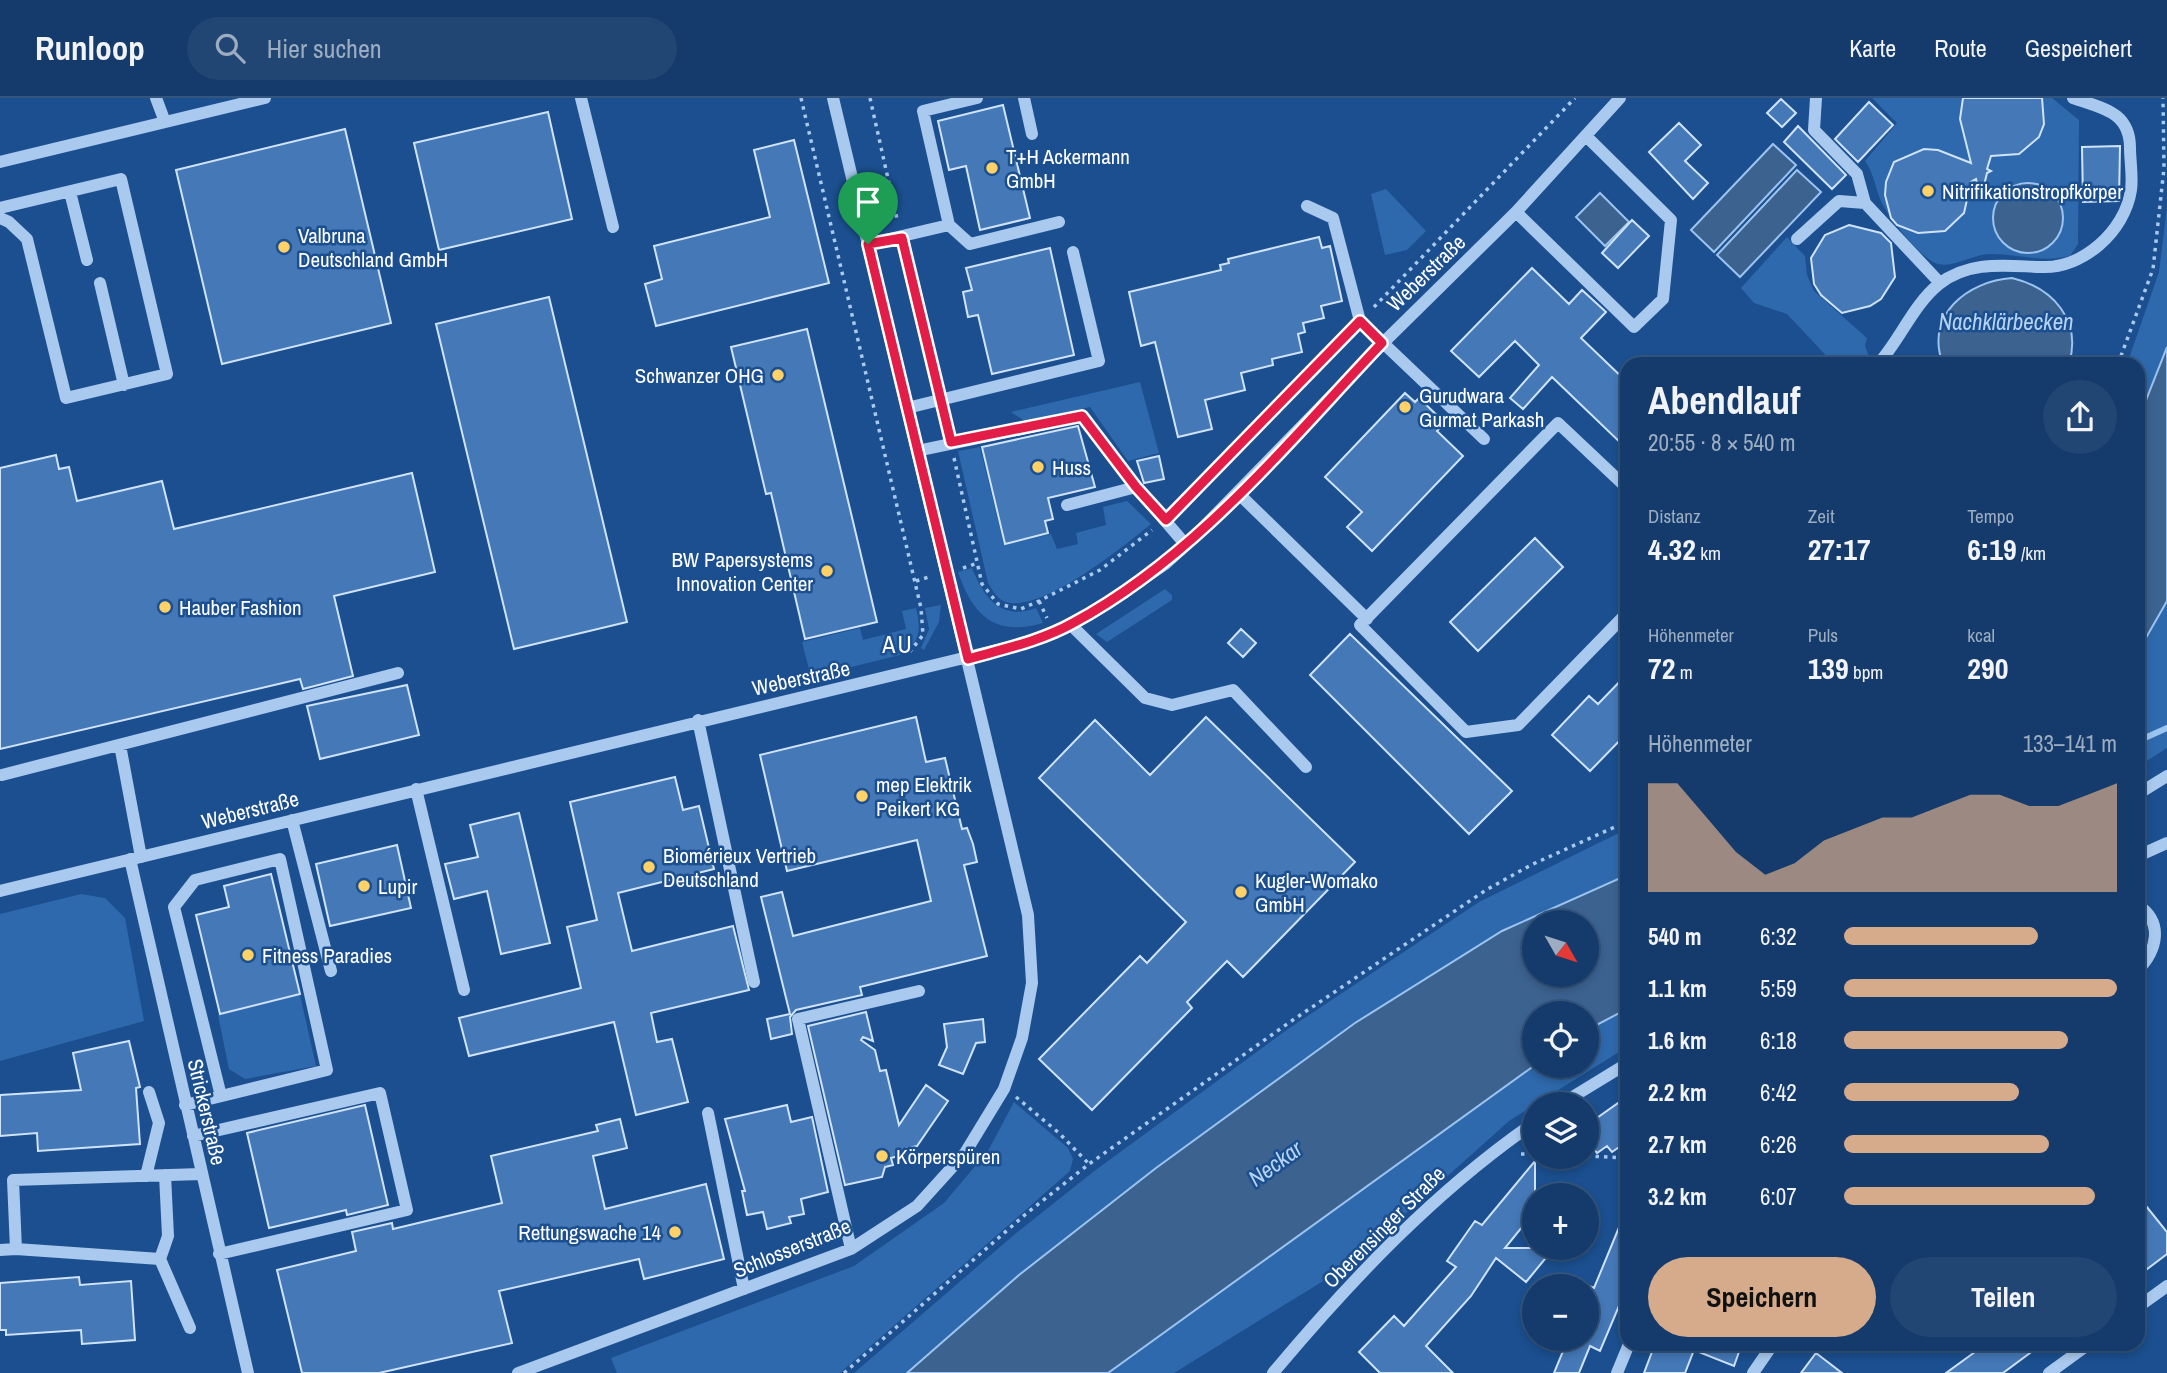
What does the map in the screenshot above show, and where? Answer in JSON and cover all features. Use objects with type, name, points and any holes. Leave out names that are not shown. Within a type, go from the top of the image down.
[{"type":"street","points":[[156,98],[165,122]]},
{"type":"street","points":[[0,162],[265,98]]},
{"type":"street","points":[[580,98],[613,227]]},
{"type":"street","name":"Schlosserstraße","points":[[518,1373],[851,1248],[917,1206],[965,1153],[1004,1089],[1022,1038],[1032,983],[1028,915],[835,98]]},
{"type":"street","points":[[977,98],[923,111],[950,225],[970,244],[1059,222]]},
{"type":"street","points":[[1024,98],[1032,134]]},
{"type":"street","name":"Weberstraße","points":[[0,891],[698,720],[968,659],[1026,643],[1071,625],[1165,564],[1186,545],[1382,343],[1516,212],[1620,98]]},
{"type":"street","points":[[1816,98],[1815,130],[1857,174],[1865,203],[1940,283]]},
{"type":"street","points":[[1884,357],[1896,344],[1916,309],[1940,283],[1982,266],[2012,263],[2044,268],[2073,261],[2102,244],[2119,223],[2131,191],[2130,139],[2119,116],[2107,107],[2073,98]]},
{"type":"street","points":[[1516,212],[1634,327],[1663,299],[1671,220],[1586,136]]},
{"type":"street","points":[[0,208],[121,179],[167,374],[66,398],[27,239],[0,218]]},
{"type":"street","points":[[70,192],[87,260]]},
{"type":"street","points":[[1797,239],[1839,201],[1865,203]]},
{"type":"street","points":[[1307,206],[1333,218],[1360,321],[1484,439]]},
{"type":"street","points":[[868,244],[950,225]]},
{"type":"street","points":[[907,408],[1099,361],[1073,251]]},
{"type":"street","points":[[100,283],[124,385]]},
{"type":"street","points":[[917,451],[1082,416],[1136,487],[1186,545]]},
{"type":"street","points":[[1620,481],[1558,423],[1360,625],[1466,732],[1518,725],[1620,620]]},
{"type":"street","points":[[1067,505],[1136,487]]},
{"type":"street","points":[[1238,493],[1367,618]]},
{"type":"street","points":[[1071,625],[1145,698],[1172,705],[1233,690],[1306,767]]},
{"type":"street","points":[[2,775],[398,673]]},
{"type":"street","points":[[698,720],[754,982]]},
{"type":"street","name":"Strickerstraße","points":[[120,745],[136,858],[185,1105],[248,1373]]},
{"type":"street","points":[[2145,790],[2167,776]]},
{"type":"street","points":[[416,789],[464,990]]},
{"type":"street","points":[[292,820],[331,971]]},
{"type":"street","points":[[2145,853],[2167,843]]},
{"type":"street","points":[[185,1105],[221,1097],[327,1070],[280,859],[195,880],[174,907],[221,1097]]},
{"type":"street","points":[[2145,911],[2152,917],[2156,933],[2145,962]]},
{"type":"street","points":[[851,1248],[798,1019],[919,991]]},
{"type":"street","points":[[1580,1092],[1620,1068]]},
{"type":"street","points":[[146,1176],[159,1123],[149,1092]]},
{"type":"street","points":[[192,1136],[380,1093],[407,1210],[219,1254]]},
{"type":"street","points":[[708,1113],[744,1289]]},
{"type":"street","name":"Oberensinger Straße","points":[[1273,1373],[1357,1278],[1416,1218],[1490,1152],[1522,1131]]},
{"type":"street","points":[[16,1249],[13,1180],[201,1174]]},
{"type":"street","points":[[165,1175],[168,1236],[160,1259],[190,1328]]},
{"type":"street","points":[[0,1250],[160,1259]]},
{"type":"street","points":[[2145,1302],[2167,1286]]},
{"type":"street","points":[[1617,1373],[1626,1351]]},
{"type":"street","points":[[1753,1373],[1768,1351]]},
{"type":"street","points":[[2049,1373],[2079,1351]]},
{"type":"path","points":[[801,98],[921,608],[923,635],[906,656]]},
{"type":"path","points":[[870,98],[940,399]]},
{"type":"path","points":[[951,442],[982,584],[999,604],[1021,609],[1100,570],[1166,520],[1575,98]]},
{"type":"path","points":[[2121,357],[2153,269],[2164,168],[2166,121],[2163,98]]},
{"type":"path","points":[[844,1373],[1027,1213],[1089,1164],[1486,890],[1531,865],[1620,825]]},
{"type":"path","points":[[1004,1089],[1059,1133],[1089,1164]]},
{"type":"path","points":[[1599,1157],[1620,1158]]},
{"type":"shaded area","points":[[1872,98],[2052,98],[2079,120],[2078,244],[2070,256],[2040,258],[1990,254],[1944,265],[1931,261],[1908,239],[1887,212],[1865,161],[1897,123]]},
{"type":"shaded area","points":[[1386,189],[1426,231],[1407,250],[1385,255],[1371,194]]},
{"type":"shaded area","points":[[2167,207],[2167,347],[2145,403],[2145,357],[2129,357],[2159,272]]},
{"type":"shaded area","points":[[1787,237],[1805,256],[1807,275],[1814,291],[1867,338],[1865,346],[1869,357],[1827,357],[1787,314],[1754,303],[1741,288]]},
{"type":"shaded area","points":[[1140,382],[1159,453],[1128,461],[1090,407],[1026,422],[1011,412]]},
{"type":"shaded area","points":[[980,447],[1004,545],[1051,534],[1057,549],[1078,544],[1076,533],[1106,525],[1103,507],[1127,501],[1151,524],[1103,561],[1061,588],[1021,603],[1003,601],[988,583],[958,451]]},
{"type":"shaded area","points":[[972,568],[982,589],[995,604],[1013,611],[1036,608],[1043,623],[1012,627],[999,625],[988,619],[971,600],[958,572]]},
{"type":"shaded area","points":[[1165,589],[1172,595],[1172,600],[1107,642],[1096,634]]},
{"type":"shaded area","points":[[2167,601],[2167,748],[2145,762],[2145,640]]},
{"type":"shaded area","points":[[941,605],[939,622],[924,650],[921,648],[929,629],[925,608]]},
{"type":"shaded area","points":[[916,608],[918,635],[912,646],[900,655],[811,677],[802,642],[860,628],[863,640],[906,629],[902,611]]},
{"type":"shaded area","points":[[1620,832],[1620,877],[1548,910],[1522,910],[1522,922],[1502,931],[1355,1023],[1156,1168],[1019,1275],[907,1373],[854,1373],[1015,1234],[1093,1172],[1288,1029],[1479,902]]},
{"type":"shaded area","points":[[81,894],[105,898],[125,918],[144,1021],[0,1061],[0,914]]},
{"type":"shaded area","points":[[300,995],[316,1066],[245,1079],[229,1069],[218,1015]]},
{"type":"shaded area","points":[[1620,1013],[1620,1051],[1599,1065],[1599,1024]]},
{"type":"shaded area","points":[[1522,1074],[1522,1078],[1578,1078],[1555,1092],[1522,1092],[1522,1113],[1509,1121],[1346,1267],[1174,1373],[1108,1373]]},
{"type":"shaded area","points":[[1014,1102],[1068,1148],[1073,1159],[1070,1171],[840,1373],[617,1373],[611,1358],[854,1266],[944,1203],[988,1151]]},
{"type":"water","points":[[1773,144],[1796,165],[1714,252],[1691,230]]},
{"type":"water","points":[[1797,170],[1821,192],[1740,277],[1717,255]]},
{"type":"water","points":[[2028,183],[2053,193],[2063,218],[2053,243],[2028,253],[2003,243],[1993,218],[2003,193]]},
{"type":"water","points":[[1600,193],[1629,222],[1605,246],[1576,217]]},
{"type":"water","name":"Nachklärbecken","points":[[2012,278],[2027,283],[2040,289],[2061,308],[2071,333],[2070,357],[1941,357],[1940,330],[1945,316],[1966,294],[1996,281]]},
{"type":"water","points":[[2167,347],[2167,601],[2145,640],[2145,403]]},
{"type":"water","name":"Neckar","points":[[1620,878],[1620,1013],[1599,1024],[1599,1001],[1522,1001],[1522,1074],[1108,1373],[907,1373],[1019,1275],[1156,1168],[1355,1023],[1502,931],[1522,922],[1522,987],[1600,987],[1600,910],[1549,910]]},
{"type":"building","points":[[1963,98],[2042,98],[2044,124],[2039,137],[2019,154],[1991,156],[1987,169],[1991,171],[1987,173],[1981,198],[1976,179],[1971,182],[1964,213],[1945,231],[1918,233],[1897,225],[1891,218],[1885,195],[1886,182],[1894,162],[1924,149],[1938,150],[1971,163],[1960,119]]},
{"type":"building","points":[[1781,99],[1796,113],[1782,127],[1767,113]]},
{"type":"building","points":[[1869,102],[1893,125],[1858,162],[1835,139]]},
{"type":"building","name":"T+H Ackermann GmbH","points":[[1003,105],[1030,218],[980,230],[966,166],[949,170],[938,121]]},
{"type":"building","points":[[548,112],[572,219],[439,250],[414,143]]},
{"type":"building","points":[[1679,123],[1701,145],[1685,161],[1708,183],[1693,199],[1649,152]]},
{"type":"building","points":[[1798,126],[1846,175],[1832,189],[1784,142]]},
{"type":"building","name":"Valbruna Deutschland GmbH","points":[[345,129],[391,323],[222,364],[176,170]]},
{"type":"building","points":[[794,140],[829,283],[656,326],[645,284],[662,279],[654,246],[770,217],[754,150]]},
{"type":"building","points":[[2120,146],[2119,201],[2083,202],[2082,147]]},
{"type":"building","points":[[1632,220],[1649,236],[1618,268],[1602,253]]},
{"type":"building","points":[[1849,225],[1881,233],[1891,243],[1895,277],[1881,299],[1870,306],[1842,313],[1821,295],[1814,284],[1811,258],[1825,235]]},
{"type":"building","points":[[1319,237],[1322,248],[1330,246],[1342,301],[1321,306],[1324,318],[1303,323],[1305,332],[1298,334],[1302,352],[1272,359],[1273,365],[1241,373],[1245,390],[1205,400],[1212,429],[1178,437],[1155,342],[1141,346],[1129,292],[1221,270],[1220,265],[1229,263],[1228,259]]},
{"type":"building","points":[[1050,248],[1074,355],[992,374],[978,315],[968,317],[963,292],[972,290],[966,268]]},
{"type":"building","points":[[1532,268],[1569,304],[1582,290],[1606,312],[1581,338],[1620,375],[1620,442],[1552,377],[1523,409],[1510,398],[1539,365],[1515,341],[1479,377],[1451,351]]},
{"type":"building","points":[[549,297],[627,622],[514,649],[436,324]]},
{"type":"building","points":[[807,329],[877,622],[805,639],[771,493],[766,494],[731,347]]},
{"type":"building","points":[[1405,393],[1415,402],[1419,398],[1445,423],[1437,431],[1463,456],[1372,551],[1347,527],[1362,512],[1325,477]]},
{"type":"building","name":"Huss","points":[[1078,426],[1095,487],[1048,498],[1053,519],[1045,521],[1048,533],[1005,544],[982,447]]},
{"type":"building","name":"Hauber Fashion","points":[[56,455],[59,469],[69,467],[77,501],[162,481],[174,529],[412,473],[435,572],[334,596],[353,676],[303,689],[300,679],[0,749],[0,468]]},
{"type":"building","points":[[1159,456],[1164,479],[1144,483],[1137,461]]},
{"type":"building","points":[[1535,538],[1563,567],[1478,651],[1450,622]]},
{"type":"building","points":[[1241,629],[1256,643],[1243,657],[1228,643]]},
{"type":"building","points":[[1350,634],[1512,791],[1469,834],[1310,675]]},
{"type":"building","points":[[1620,681],[1620,740],[1590,771],[1552,735],[1589,696],[1598,704]]},
{"type":"building","points":[[407,685],[419,735],[320,759],[307,706]]},
{"type":"building","points":[[916,717],[926,762],[945,758],[962,829],[967,828],[973,844],[977,862],[964,865],[987,956],[860,987],[862,995],[796,1010],[790,1017],[792,1034],[771,1039],[767,1019],[790,1014],[761,897],[782,892],[793,936],[931,901],[917,840],[787,871],[760,755]]},
{"type":"building","name":"Kugler-Womako GmbH","points":[[1206,717],[1355,862],[1243,977],[1227,961],[1187,1002],[1192,1008],[1092,1110],[1039,1059],[1140,956],[1147,963],[1186,922],[1039,778],[1095,720],[1150,775]]},
{"type":"building","points":[[675,777],[683,810],[699,806],[714,869],[618,893],[632,951],[733,926],[749,990],[651,1013],[657,1042],[672,1039],[688,1102],[636,1115],[614,1022],[469,1056],[459,1018],[581,988],[567,927],[597,920],[570,802]]},
{"type":"building","points":[[519,813],[550,943],[501,954],[487,891],[454,899],[445,864],[478,857],[470,825]]},
{"type":"building","name":"Lupir","points":[[397,845],[411,908],[330,926],[316,864]]},
{"type":"building","name":"Fitness Paradies","points":[[271,874],[300,994],[220,1014],[196,915],[229,907],[224,886]]},
{"type":"building","points":[[866,1012],[873,1041],[863,1037],[861,1040],[875,1050],[880,1071],[886,1070],[899,1125],[926,1085],[948,1101],[917,1146],[905,1149],[906,1154],[891,1158],[893,1165],[885,1167],[882,1177],[845,1185],[808,1026]]},
{"type":"building","points":[[983,1019],[985,1042],[976,1043],[963,1074],[939,1065],[947,1047],[944,1024]]},
{"type":"building","points":[[129,1041],[140,1087],[136,1088],[140,1144],[38,1151],[37,1133],[0,1136],[0,1095],[81,1090],[73,1053]]},
{"type":"building","points":[[1620,1102],[1620,1146],[1612,1152],[1607,1146],[1599,1152],[1599,1117]]},
{"type":"building","points":[[365,1105],[388,1205],[347,1215],[346,1210],[269,1228],[247,1133]]},
{"type":"building","points":[[787,1105],[791,1122],[812,1117],[828,1192],[801,1199],[804,1214],[789,1217],[791,1223],[767,1229],[763,1212],[747,1215],[742,1191],[745,1191],[725,1119]]},
{"type":"building","points":[[620,1119],[627,1148],[593,1156],[605,1209],[706,1184],[724,1259],[644,1279],[639,1259],[499,1291],[512,1343],[379,1373],[302,1373],[277,1270],[356,1251],[352,1232],[392,1223],[393,1229],[502,1203],[491,1156],[598,1131],[596,1125]]},
{"type":"building","points":[[1528,1169],[1535,1169],[1535,1183],[1522,1183],[1522,1227],[1505,1248],[1522,1248],[1522,1260],[1544,1260],[1533,1274],[1522,1274],[1522,1279],[1496,1258],[1471,1296],[1426,1346],[1453,1373],[1380,1373],[1359,1352],[1394,1316],[1404,1326],[1456,1267],[1447,1261],[1475,1221],[1482,1225]]},
{"type":"building","points":[[2145,1205],[2167,1232],[2167,1254],[2145,1271]]},
{"type":"building","points":[[1620,1225],[1620,1304],[1600,1351],[1599,1276]]},
{"type":"building","points":[[79,1277],[80,1285],[131,1281],[135,1340],[82,1344],[81,1330],[6,1335],[6,1330],[0,1330],[0,1283]]},
{"type":"building","points":[[1563,1351],[1588,1351],[1579,1373],[1554,1373]]},
{"type":"building","points":[[1652,1351],[1694,1351],[1685,1373],[1644,1373]]},
{"type":"building","points":[[1696,1351],[1739,1351],[1734,1366]]},
{"type":"building","points":[[1976,1351],[2033,1351],[2003,1373],[1946,1373]]},
{"type":"building","points":[[1816,1353],[1842,1373],[1801,1373]]},
{"type":"waterway","points":[[2145,738],[2167,728]]},
{"type":"place","name":"T+H Ackermann GmbH","points":[[992,168]]},
{"type":"place","name":"Nitrifikationstropfkörper","points":[[1928,191]]},
{"type":"place","name":"Valbruna Deutschland GmbH","points":[[284,247]]},
{"type":"place","name":"Schwanzer OHG","points":[[778,375]]},
{"type":"place","name":"Gurudwara Gurmat Parkash","points":[[1405,407]]},
{"type":"place","name":"Huss","points":[[1038,467]]},
{"type":"place","name":"BW Papersystems Innovation Center","points":[[827,571]]},
{"type":"place","name":"Hauber Fashion","points":[[165,607]]},
{"type":"place","name":"mep Elektrik Peikert KG","points":[[862,796]]},
{"type":"place","name":"Biomérieux Vertrieb Deutschland","points":[[649,867]]},
{"type":"place","name":"Lupir","points":[[364,886]]},
{"type":"place","name":"Kugler-Womako GmbH","points":[[1241,892]]},
{"type":"place","name":"Fitness Paradies","points":[[248,955]]},
{"type":"place","name":"Körperspüren","points":[[882,1156]]},
{"type":"place","name":"Rettungswache 14","points":[[675,1232]]},
{"type":"district","name":"AU","points":[[898,644]]},
{"type":"route","points":[[902,238],[951,442],[1082,416],[1136,487],[1166,520],[1360,321],[1382,343],[1238,493],[1165,564],[1071,625],[1026,643],[968,659],[868,244],[902,238]]}]
